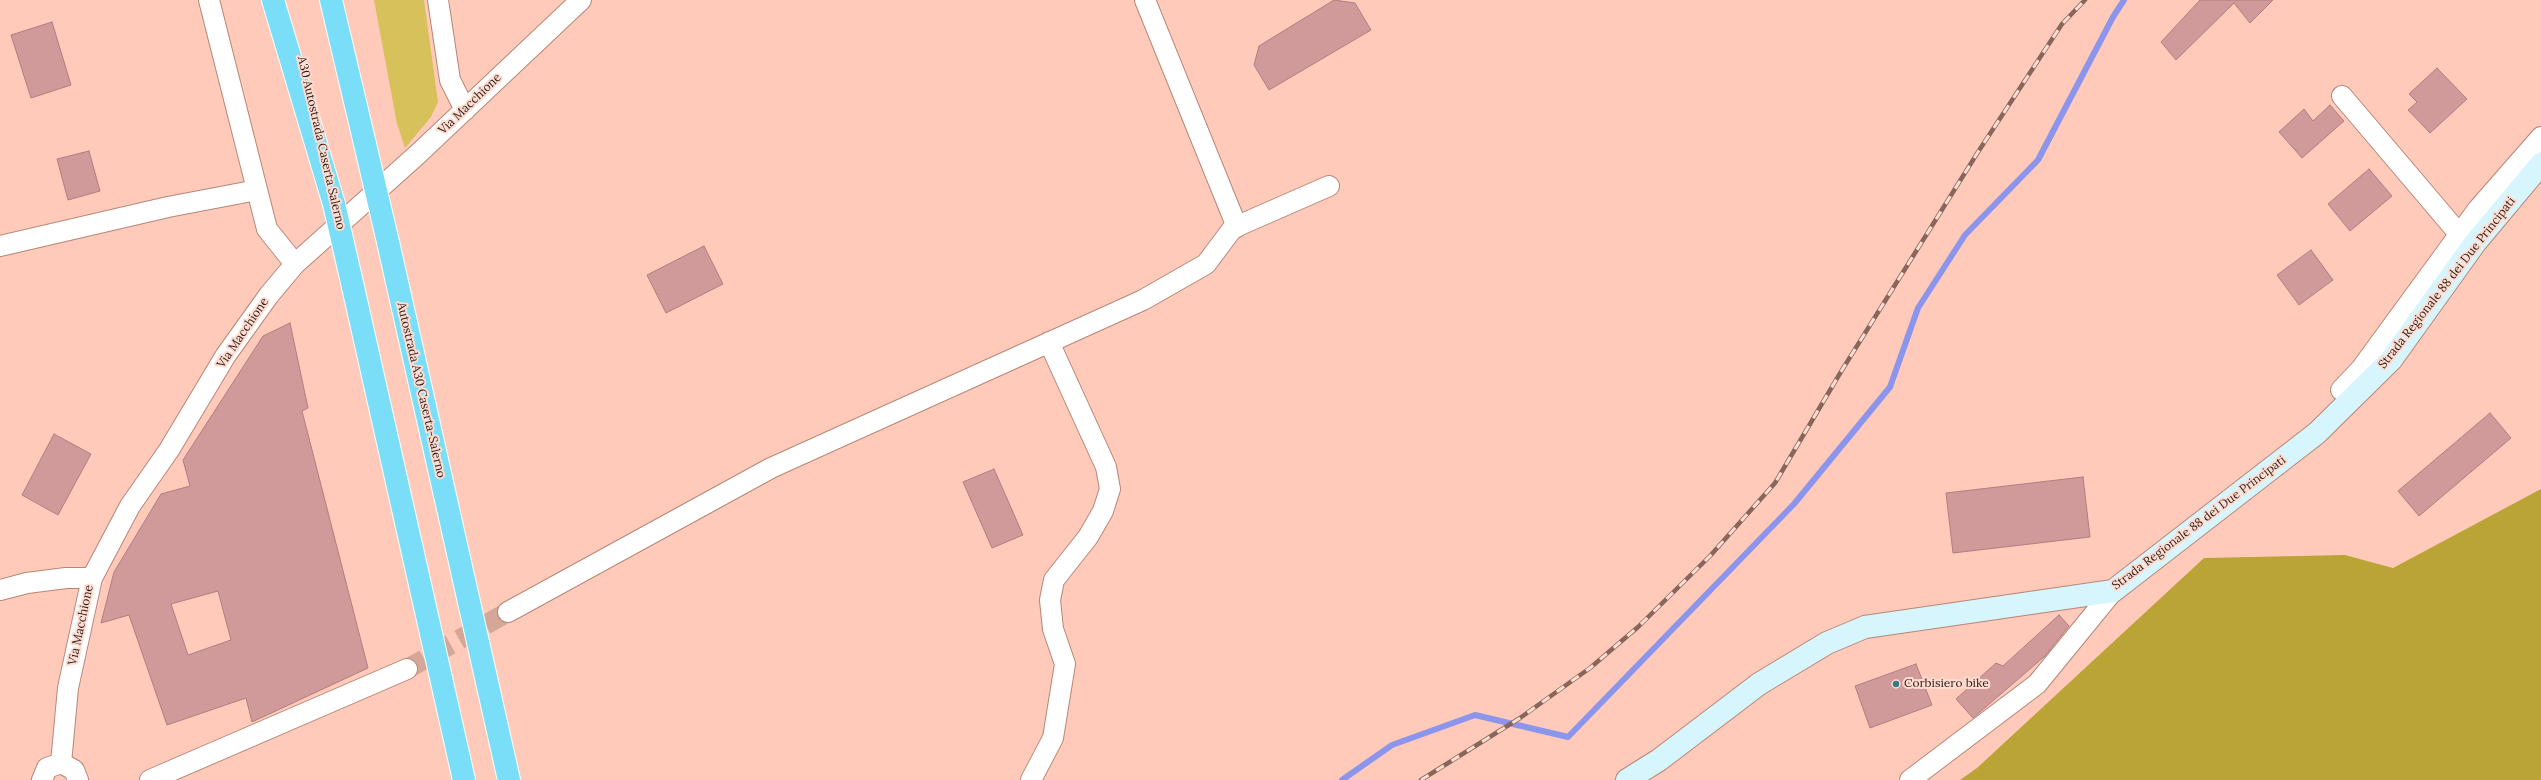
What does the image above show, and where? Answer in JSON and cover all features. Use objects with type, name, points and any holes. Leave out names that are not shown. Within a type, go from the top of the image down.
[{"type":"highway","points":[[273,0],[291,66],[334,204]]},
{"type":"highway","name":"A30 Autostrada Caserta Salerno","points":[[289,0],[464,780]]},
{"type":"highway","name":"Autostrada A30 Caserta-Salerno","points":[[331,0],[388,242],[509,780]]},
{"type":"main road","name":"Strada Regionale 88 dei Due Principati","points":[[1627,780],[1659,760],[1759,684],[1827,643],[1865,627],[2113,591],[2317,433],[2391,360],[2475,243],[2541,164]]},
{"type":"street","points":[[209,0],[267,229],[295,264]]},
{"type":"street","points":[[438,0],[450,80],[465,110]]},
{"type":"street","name":"Via Macchione","points":[[62,763],[68,688],[92,578],[130,506],[168,450],[226,355],[269,295],[295,264],[465,110],[581,0]]},
{"type":"street","points":[[1145,0],[1237,226]]},
{"type":"street","points":[[2342,96],[2460,235]]},
{"type":"street","points":[[2341,390],[2361,369],[2478,209],[2541,137]]},
{"type":"street","points":[[508,612],[771,468],[1143,300],[1206,264],[1237,226],[1329,186]]},
{"type":"street","points":[[0,246],[168,207],[257,190]]},
{"type":"street","points":[[1031,780],[1053,738],[1065,664],[1053,629],[1050,600],[1054,580],[1088,537],[1103,511],[1110,489],[1106,467],[1048,342]]},
{"type":"street","points":[[0,590],[27,583],[66,578],[92,578]]},
{"type":"street","points":[[1910,780],[2037,684],[2113,591]]},
{"type":"street","points":[[150,780],[407,669]]},
{"type":"street","points":[[42,780],[47,768],[62,763],[74,770],[78,780]]},
{"type":"shaded area","points":[[374,0],[424,0],[438,102],[431,117],[405,148],[397,124]]},
{"type":"shaded area","points":[[2541,489],[2541,780],[1960,780],[1977,768],[2204,558],[2345,555],[2393,568]]},
{"type":"building","points":[[1334,0],[1355,3],[1371,30],[1269,90],[1254,65],[1259,46]]},
{"type":"building","points":[[2200,0],[2273,0],[2250,23],[2234,3],[2176,60],[2161,42]]},
{"type":"building","points":[[52,22],[71,85],[31,98],[11,35]]},
{"type":"building","points":[[2437,68],[2467,99],[2430,133],[2408,110],[2417,102],[2409,94]]},
{"type":"building","points":[[2330,105],[2344,121],[2302,158],[2279,132],[2304,109],[2313,121]]},
{"type":"building","points":[[89,151],[100,191],[68,200],[57,159]]},
{"type":"building","points":[[2369,169],[2392,196],[2350,231],[2328,204]]},
{"type":"building","points":[[704,246],[723,284],[666,313],[647,275]]},
{"type":"building","points":[[2311,250],[2333,280],[2299,305],[2277,275]]},
{"type":"building","points":[[290,323],[308,408],[302,411],[368,668],[252,722],[246,698],[167,725],[129,615],[101,623],[114,572],[161,494],[190,486],[183,460],[263,336]],"holes":[[[218,591],[231,640],[188,655],[171,604]]]},
{"type":"building","points":[[2490,413],[2511,438],[2419,516],[2398,491]]},
{"type":"building","points":[[54,434],[91,454],[58,515],[22,495]]},
{"type":"building","points":[[994,469],[1023,535],[992,548],[963,482]]},
{"type":"building","points":[[2083,477],[2090,537],[1953,553],[1946,493]]},
{"type":"building","points":[[2059,615],[2069,626],[2045,656],[1973,718],[1956,699],[1996,663],[2003,666]]},
{"type":"building","points":[[1916,664],[1932,705],[1870,728],[1855,686]]},
{"type":"waterway","points":[[1342,780],[1392,745],[1475,715],[1568,737],[1794,504],[1890,387],[1918,308],[1965,235],[2038,160],[2113,17],[2124,0]]},
{"type":"tunnel","points":[[407,669],[508,612]]},
{"type":"railway","points":[[1421,780],[1520,718],[1590,668],[1638,627],[1710,556],[1775,483],[1842,370],[1978,152],[2062,24],[2085,0]]},
{"type":"place","name":"Corbisiero bike","points":[[1896,684]]}]
